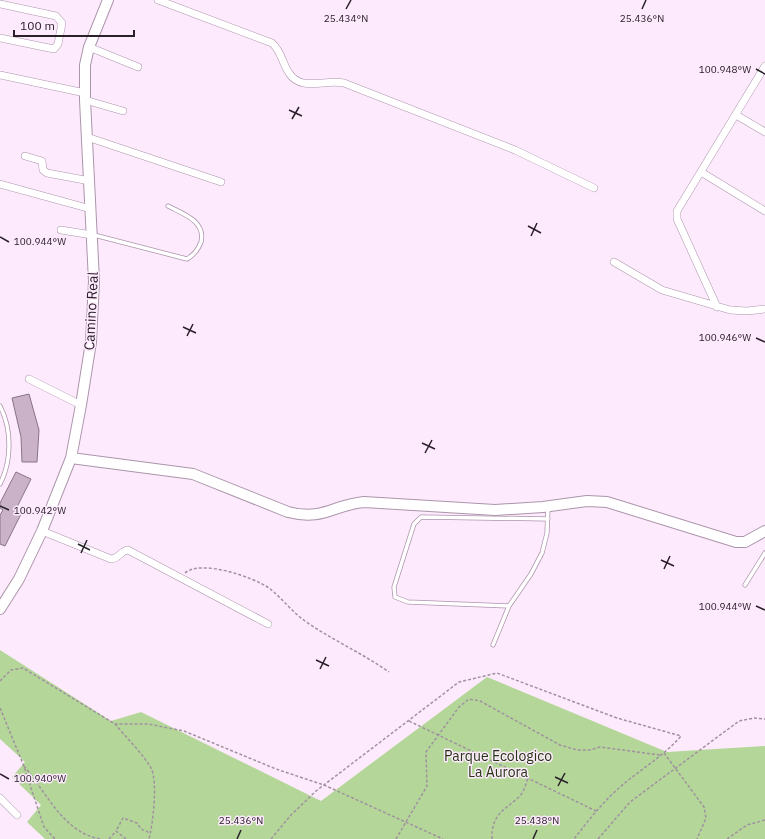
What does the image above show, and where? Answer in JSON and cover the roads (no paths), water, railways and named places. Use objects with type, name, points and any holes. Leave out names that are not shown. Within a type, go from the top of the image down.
[{"type":"street","name":"Camino Real","points":[[0,609],[19,579],[42,531],[71,458],[81,405],[91,342],[94,310],[85,65],[89,47],[108,0]]},
{"type":"street","points":[[158,0],[178,3],[266,40],[277,48],[291,77],[302,83],[331,81],[349,85],[509,147],[594,188]]},
{"type":"street","points":[[0,4],[56,16],[62,23],[58,44],[54,49],[0,38]]},
{"type":"street","points":[[89,47],[138,67]]},
{"type":"street","points":[[717,307],[677,215],[679,207],[765,66]]},
{"type":"street","points":[[0,75],[85,96],[123,111]]},
{"type":"street","points":[[736,115],[765,132]]},
{"type":"street","points":[[87,137],[221,182]]},
{"type":"street","points":[[25,156],[42,161],[43,170],[47,173],[90,181]]},
{"type":"street","points":[[701,172],[765,211]]},
{"type":"street","points":[[0,184],[91,208]]},
{"type":"street","points":[[60,230],[92,234]]},
{"type":"street","points":[[614,262],[655,288],[717,307],[738,311],[765,309]]},
{"type":"street","points":[[29,379],[81,405]]},
{"type":"street","points":[[71,458],[193,474],[288,512],[302,516],[316,515],[348,505],[364,502],[495,510],[549,506],[587,501],[607,502],[736,542],[746,542],[765,531]]},
{"type":"street","points":[[42,531],[111,559],[128,550],[268,624]]},
{"type":"street","points":[[0,798],[17,815]]},
{"type":"lane","points":[[92,234],[187,259],[193,255],[200,245],[202,236],[201,230],[193,219],[168,206]]},
{"type":"lane","points":[[0,406],[7,427],[9,446],[8,461],[0,484]]},
{"type":"lane","points":[[493,645],[509,606],[531,574],[542,553],[549,506]]},
{"type":"lane","points":[[509,606],[408,602],[395,597],[394,587],[414,524],[421,517],[548,519]]},
{"type":"lane","points":[[745,585],[765,553]]},
{"type":"park label","name":"Parque Ecologico La Aurora","points":[[498,764]]}]
